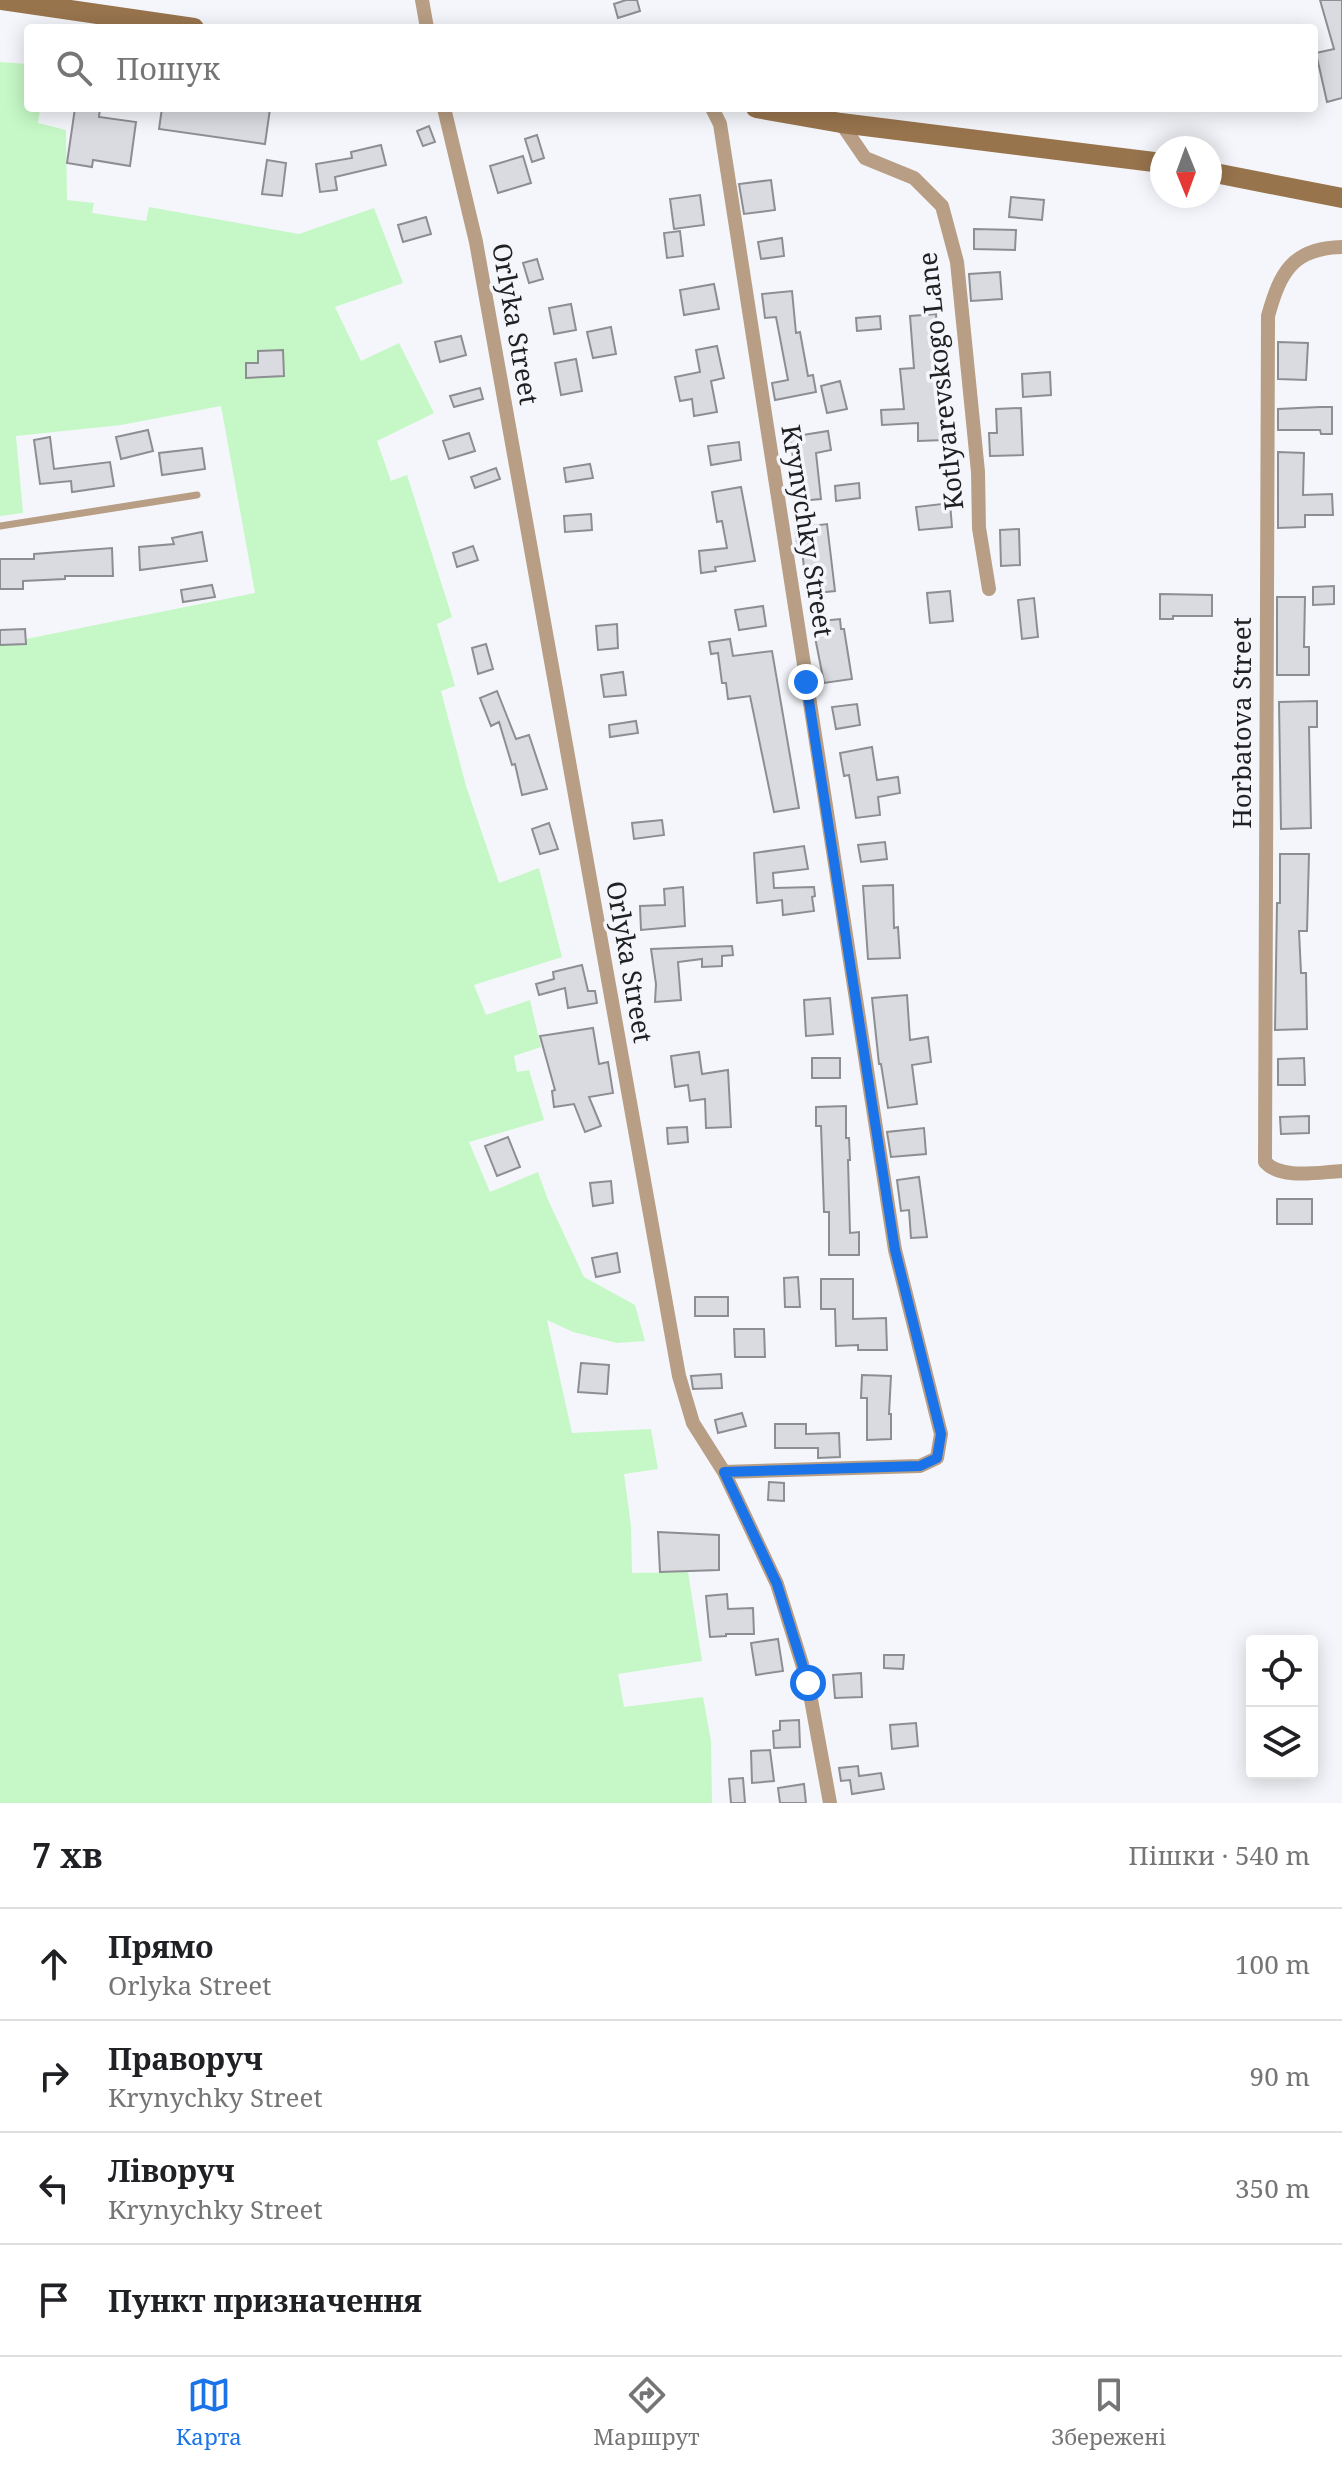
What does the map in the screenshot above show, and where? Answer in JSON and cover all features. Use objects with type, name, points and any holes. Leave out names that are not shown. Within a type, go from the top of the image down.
[{"type":"main road","points":[[2,0],[167,24]]},
{"type":"main road","points":[[779,112],[841,123],[1150,162]]},
{"type":"main road","points":[[1222,174],[1342,198]]},
{"type":"street","points":[[422,0],[426,24]]},
{"type":"street","name":"Orlyka Street","points":[[445,112],[476,242],[679,1376],[693,1423],[724,1472],[777,1584],[808,1683],[830,1803]]},
{"type":"street","name":"Krynychky Street","points":[[714,112],[720,124],[895,1250],[941,1434],[937,1458],[920,1466],[724,1472]]},
{"type":"street","name":"Kotlyarevskogo Lane","points":[[841,123],[865,158],[914,178],[942,206],[957,262],[978,472],[979,528],[989,589]]},
{"type":"street","name":"Horbatova Street","points":[[1342,247],[1327,247],[1298,258],[1278,283],[1268,316],[1265,1146],[1265,1162],[1272,1170],[1342,1171]]},
{"type":"lane","points":[[0,526],[197,495]]},
{"type":"green space","points":[[0,62],[24,64],[24,112],[39,112],[38,123],[66,130],[67,200],[94,203],[92,213],[146,221],[149,207],[299,234],[374,208],[403,283],[335,307],[361,361],[399,343],[434,413],[377,441],[391,481],[407,475],[452,617],[437,624],[455,686],[441,691],[466,786],[499,883],[539,868],[562,957],[474,985],[486,1015],[530,1000],[541,1047],[514,1056],[517,1072],[529,1070],[544,1120],[469,1142],[490,1192],[538,1172],[584,1277],[635,1305],[645,1341],[617,1343],[573,1332],[547,1320],[572,1433],[651,1429],[658,1469],[624,1474],[631,1526],[632,1573],[688,1572],[702,1661],[618,1674],[624,1707],[703,1697],[711,1741],[712,1803],[0,1803],[0,641],[26,639],[255,593],[221,406],[121,425],[16,436],[23,513],[0,516]]},
{"type":"building","points":[[637,0],[640,11],[618,18],[614,4]]},
{"type":"building","points":[[1320,0],[1342,0],[1342,98],[1327,102],[1318,53],[1334,49]]},
{"type":"building","points":[[74,112],[100,112],[99,117],[136,122],[130,166],[93,160],[92,167],[67,163]]},
{"type":"building","points":[[161,112],[270,112],[265,144],[159,129]]},
{"type":"building","points":[[429,126],[435,142],[423,146],[417,131]]},
{"type":"building","points":[[537,135],[544,158],[532,162],[525,139]]},
{"type":"building","points":[[381,145],[386,165],[335,177],[337,190],[320,192],[316,164],[352,158],[351,152]]},
{"type":"building","points":[[523,156],[531,183],[498,193],[490,166]]},
{"type":"building","points":[[267,160],[286,163],[282,196],[262,194]]},
{"type":"building","points":[[771,180],[775,210],[744,214],[739,184]]},
{"type":"building","points":[[700,195],[704,225],[674,229],[670,199]]},
{"type":"building","points":[[1011,197],[1044,200],[1042,220],[1009,217]]},
{"type":"building","points":[[426,217],[431,234],[403,242],[398,225]]},
{"type":"building","points":[[974,229],[1016,230],[1015,250],[974,249]]},
{"type":"building","points":[[680,231],[683,256],[667,258],[664,233]]},
{"type":"building","points":[[782,238],[784,256],[761,259],[758,242]]},
{"type":"building","points":[[537,259],[543,279],[529,283],[523,263]]},
{"type":"building","points":[[1000,272],[1002,299],[971,301],[969,274]]},
{"type":"building","points":[[714,284],[719,309],[684,315],[680,290]]},
{"type":"building","points":[[792,291],[796,333],[800,332],[808,376],[813,375],[816,392],[775,400],[772,383],[788,380],[776,317],[765,318],[762,294]]},
{"type":"building","points":[[571,304],[576,330],[554,334],[549,308]]},
{"type":"building","points":[[936,314],[945,440],[918,441],[918,423],[882,425],[881,410],[904,409],[900,369],[914,368],[910,316]]},
{"type":"building","points":[[880,316],[881,329],[857,331],[856,318]]},
{"type":"building","points":[[611,327],[616,354],[593,358],[587,332]]},
{"type":"building","points":[[461,336],[466,355],[440,362],[435,342]]},
{"type":"building","points":[[1278,342],[1308,343],[1306,380],[1278,379]]},
{"type":"building","points":[[717,346],[724,378],[711,381],[717,412],[694,416],[692,399],[680,401],[675,377],[700,372],[696,350]]},
{"type":"building","points":[[283,350],[284,376],[246,378],[246,363],[258,363],[258,351]]},
{"type":"building","points":[[576,359],[582,391],[561,395],[555,363]]},
{"type":"building","points":[[1050,372],[1051,395],[1023,397],[1022,374]]},
{"type":"building","points":[[840,381],[847,409],[827,413],[821,386]]},
{"type":"building","points":[[480,388],[483,399],[454,407],[450,396]]},
{"type":"building","points":[[1332,407],[1332,434],[1321,434],[1320,430],[1278,430],[1278,409]]},
{"type":"building","points":[[1021,408],[1023,455],[990,456],[989,433],[997,433],[996,409]]},
{"type":"building","points":[[148,430],[153,451],[121,459],[116,437]]},
{"type":"building","points":[[828,431],[831,450],[816,453],[821,499],[799,501],[790,437]]},
{"type":"building","points":[[469,433],[475,451],[449,459],[443,441]]},
{"type":"building","points":[[50,437],[54,469],[110,462],[114,486],[72,492],[71,481],[40,484],[34,440]]},
{"type":"building","points":[[739,442],[741,460],[711,465],[708,446]]},
{"type":"building","points":[[202,448],[205,469],[162,475],[159,453]]},
{"type":"building","points":[[1278,452],[1304,453],[1303,495],[1332,494],[1333,515],[1305,515],[1305,527],[1278,528]]},
{"type":"building","points":[[590,464],[593,478],[566,482],[564,468]]},
{"type":"building","points":[[496,468],[500,479],[475,488],[471,477]]},
{"type":"building","points":[[859,483],[860,498],[836,501],[835,486]]},
{"type":"building","points":[[741,487],[755,561],[715,567],[716,571],[701,573],[699,551],[727,548],[722,521],[717,522],[712,492]]},
{"type":"building","points":[[950,503],[952,527],[919,530],[916,507]]},
{"type":"building","points":[[591,514],[592,530],[565,532],[564,516]]},
{"type":"building","points":[[827,524],[835,591],[807,594],[802,550],[798,550],[795,528]]},
{"type":"building","points":[[1019,529],[1020,565],[1001,566],[1000,530]]},
{"type":"building","points":[[202,532],[207,561],[140,570],[139,547],[174,544],[172,538]]},
{"type":"building","points":[[473,546],[478,560],[457,567],[453,553]]},
{"type":"building","points":[[112,548],[113,576],[65,576],[65,579],[23,581],[23,589],[0,589],[0,559],[34,559],[34,554]]},
{"type":"building","points":[[212,585],[215,597],[183,602],[181,590]]},
{"type":"building","points":[[1334,586],[1334,604],[1313,605],[1313,587]]},
{"type":"building","points":[[950,591],[953,621],[930,623],[927,593]]},
{"type":"building","points":[[1160,594],[1212,595],[1212,616],[1160,619]]},
{"type":"building","points":[[1277,597],[1305,597],[1304,647],[1309,647],[1309,675],[1277,675]]},
{"type":"building","points":[[1034,598],[1038,637],[1022,639],[1018,600]]},
{"type":"building","points":[[763,606],[766,626],[739,630],[735,610]]},
{"type":"building","points":[[840,619],[852,679],[824,683],[812,622]]},
{"type":"building","points":[[617,624],[618,648],[598,650],[596,626]]},
{"type":"building","points":[[25,629],[26,644],[0,645],[0,630]]},
{"type":"building","points":[[730,639],[733,656],[772,651],[799,808],[774,812],[750,696],[728,699],[726,683],[722,683],[718,653],[711,654],[709,642]]},
{"type":"building","points":[[486,644],[493,669],[478,674],[472,648]]},
{"type":"building","points":[[623,672],[626,695],[604,697],[601,675]]},
{"type":"building","points":[[497,691],[516,739],[529,735],[547,789],[522,795],[515,764],[512,765],[499,722],[491,726],[480,698]]},
{"type":"building","points":[[1317,701],[1317,727],[1309,727],[1311,828],[1281,829],[1279,702]]},
{"type":"building","points":[[857,704],[860,725],[836,729],[832,707]]},
{"type":"building","points":[[636,721],[638,733],[610,737],[609,725]]},
{"type":"building","points":[[872,747],[877,780],[898,777],[900,793],[878,797],[880,815],[856,818],[849,775],[844,776],[840,753]]},
{"type":"building","points":[[662,820],[664,835],[634,839],[632,823]]},
{"type":"building","points":[[549,823],[558,849],[540,854],[532,829]]},
{"type":"building","points":[[885,842],[887,859],[861,862],[858,845]]},
{"type":"building","points":[[804,846],[808,869],[773,873],[774,888],[814,887],[814,911],[783,915],[782,900],[757,903],[754,853]]},
{"type":"building","points":[[1280,854],[1309,854],[1307,931],[1299,931],[1301,973],[1306,973],[1307,1029],[1275,1030]]},
{"type":"building","points":[[893,885],[894,928],[898,927],[900,958],[868,959],[863,886]]},
{"type":"building","points":[[683,887],[685,926],[641,930],[640,906],[665,905],[664,889]]},
{"type":"building","points":[[732,946],[733,955],[722,956],[722,966],[702,967],[702,959],[678,962],[681,1000],[655,1002],[651,949]]},
{"type":"building","points":[[582,965],[588,991],[595,991],[597,1003],[568,1008],[565,988],[539,995],[536,984],[554,979],[553,972]]},
{"type":"building","points":[[907,995],[910,1040],[928,1037],[931,1062],[912,1065],[917,1104],[888,1108],[879,1064],[872,998]]},
{"type":"building","points":[[830,998],[833,1034],[806,1036],[804,1000]]},
{"type":"building","points":[[593,1028],[599,1064],[608,1062],[613,1093],[589,1097],[601,1126],[585,1132],[574,1104],[554,1107],[552,1091],[555,1090],[540,1036]]},
{"type":"building","points":[[699,1052],[702,1074],[728,1070],[731,1127],[706,1128],[705,1099],[690,1101],[688,1085],[675,1087],[671,1056]]},
{"type":"building","points":[[812,1058],[840,1058],[840,1078],[812,1078]]},
{"type":"building","points":[[1304,1058],[1305,1085],[1278,1085],[1278,1059]]},
{"type":"building","points":[[846,1106],[850,1233],[859,1232],[859,1255],[829,1255],[829,1212],[824,1212],[821,1126],[816,1126],[816,1107]]},
{"type":"building","points":[[1309,1116],[1309,1133],[1281,1134],[1280,1117]]},
{"type":"building","points":[[687,1127],[688,1142],[668,1144],[667,1128]]},
{"type":"building","points":[[924,1128],[926,1154],[891,1157],[887,1132]]},
{"type":"building","points":[[508,1137],[520,1167],[497,1176],[485,1146]]},
{"type":"building","points":[[919,1177],[927,1237],[911,1238],[909,1210],[901,1211],[897,1180]]},
{"type":"building","points":[[611,1181],[613,1203],[593,1206],[590,1183]]},
{"type":"building","points":[[1277,1199],[1312,1199],[1312,1224],[1277,1224]]},
{"type":"building","points":[[617,1253],[620,1272],[596,1277],[592,1258]]},
{"type":"building","points":[[798,1277],[800,1307],[785,1307],[784,1278]]},
{"type":"building","points":[[821,1279],[853,1279],[853,1319],[886,1318],[887,1350],[858,1350],[858,1345],[836,1346],[835,1309],[821,1309]]},
{"type":"building","points":[[695,1297],[728,1297],[728,1316],[695,1316]]},
{"type":"building","points":[[734,1329],[764,1329],[765,1357],[735,1357]]},
{"type":"building","points":[[581,1363],[609,1365],[607,1394],[578,1392]]},
{"type":"building","points":[[721,1374],[722,1388],[693,1389],[691,1376]]},
{"type":"building","points":[[862,1375],[891,1376],[891,1439],[867,1440],[867,1398],[861,1398]]},
{"type":"building","points":[[742,1413],[746,1426],[718,1433],[715,1420]]},
{"type":"building","points":[[775,1424],[806,1424],[806,1434],[839,1433],[840,1457],[818,1458],[818,1448],[775,1448]]},
{"type":"building","points":[[769,1482],[784,1483],[784,1501],[768,1500]]},
{"type":"building","points":[[658,1532],[719,1535],[719,1570],[660,1572]]},
{"type":"building","points":[[727,1594],[728,1609],[753,1608],[754,1634],[710,1637],[706,1596]]},
{"type":"building","points":[[778,1639],[783,1671],[756,1675],[751,1643]]},
{"type":"building","points":[[884,1655],[904,1655],[903,1669],[884,1668]]},
{"type":"building","points":[[861,1673],[862,1697],[835,1698],[833,1675]]},
{"type":"building","points":[[799,1720],[800,1747],[774,1748],[773,1731],[780,1730],[780,1721]]},
{"type":"building","points":[[916,1723],[918,1746],[892,1749],[890,1725]]},
{"type":"building","points":[[770,1750],[774,1781],[752,1783],[751,1751]]},
{"type":"building","points":[[858,1766],[859,1776],[881,1773],[884,1789],[852,1794],[850,1780],[841,1781],[839,1768]]},
{"type":"building","points":[[743,1778],[745,1803],[731,1803],[729,1779]]},
{"type":"building","points":[[804,1784],[806,1803],[780,1803],[778,1788]]},
{"type":"route","points":[[806,682],[895,1250],[941,1434],[937,1458],[920,1466],[724,1472],[777,1584],[808,1683]]}]
